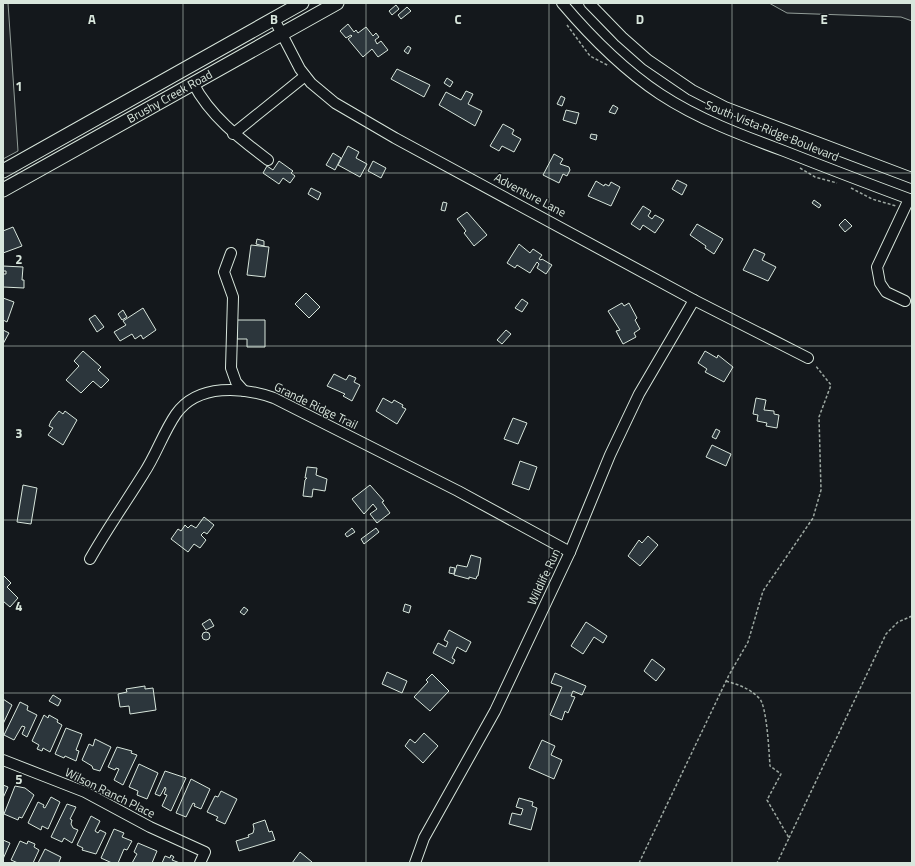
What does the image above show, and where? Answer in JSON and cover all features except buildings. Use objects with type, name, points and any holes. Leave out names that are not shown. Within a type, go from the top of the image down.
[{"type":"main road","name":"Brushy Creek Road","points":[[3,171],[302,3]]},
{"type":"main road","name":"Brushy Creek Road","points":[[3,190],[337,3]]},
{"type":"street","name":"South Vista Ridge Boulevard","points":[[562,3],[609,52],[660,94],[695,114],[734,132],[910,199]]},
{"type":"street","name":"South Vista Ridge Boulevard","points":[[589,3],[617,32],[648,60],[692,90],[747,116],[912,178]]},
{"type":"street","name":"Adventure Lane","points":[[274,19],[297,65],[305,76],[328,98],[368,122],[694,300],[808,358]]},
{"type":"street","points":[[233,134],[305,76]]},
{"type":"street","points":[[193,83],[203,100],[233,134],[268,160]]},
{"type":"street","points":[[905,301],[886,292],[880,283],[877,267],[910,199]]},
{"type":"street","points":[[231,252],[224,272],[234,297],[231,368],[236,382],[244,391]]},
{"type":"street","name":"Wildlife Run","points":[[415,863],[424,838],[495,712],[570,552],[616,441],[642,390],[694,300]]},
{"type":"street","name":"Grande Ridge Trail","points":[[90,559],[112,520],[144,474],[177,412],[186,404],[202,395],[223,390],[244,391],[274,398],[458,491],[570,552]]},
{"type":"street","name":"Wilson Ranch Place","points":[[3,760],[85,792],[150,827],[205,852],[200,863]]},
{"type":"path","points":[[639,863],[726,682],[748,642],[763,591],[813,518],[821,490],[819,417],[832,384],[808,358]]},
{"type":"path","points":[[777,863],[886,634],[898,622],[912,616]]},
{"type":"path","points":[[726,682],[746,687],[761,699],[765,719],[770,766],[781,774],[766,800],[789,838]]},
{"type":"shaded area","points":[[3,3],[8,3],[18,151],[3,159]]},
{"type":"shaded area","points":[[769,3],[912,3],[912,21],[901,17],[787,13]]}]
